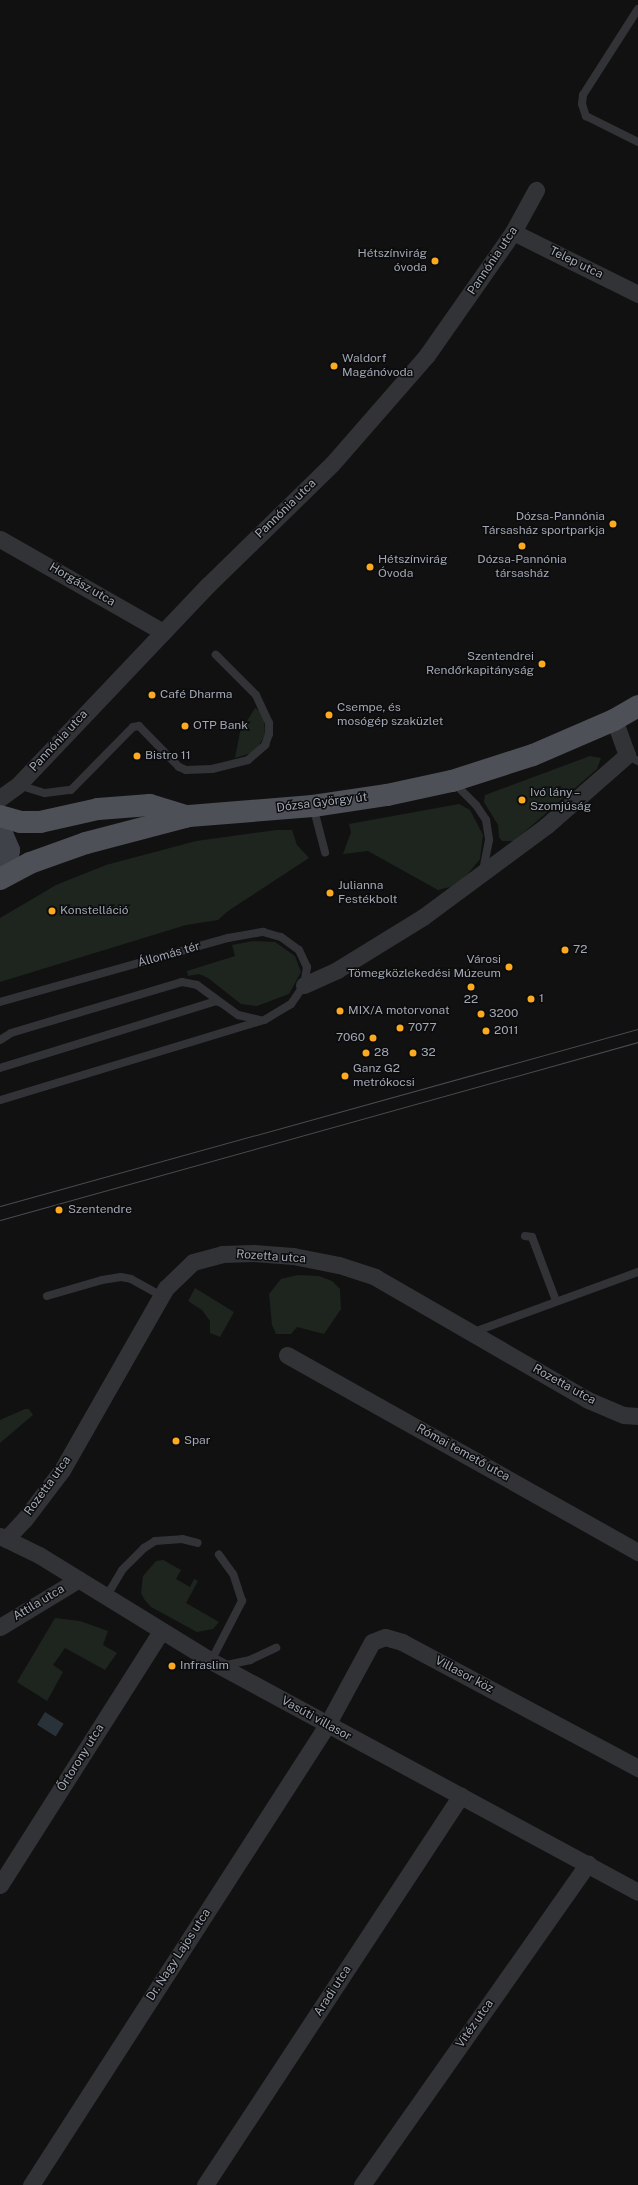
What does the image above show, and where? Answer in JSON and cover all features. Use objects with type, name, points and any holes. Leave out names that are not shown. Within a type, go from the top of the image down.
[{"type":"main road","name":"Dózsa György út","points":[[0,879],[30,863],[86,843],[189,816],[313,806],[387,795],[452,781],[533,755],[614,720],[638,706]]},
{"type":"main road","points":[[0,816],[21,822],[40,822],[98,809],[150,805],[189,816]]},
{"type":"street","name":"Pannónia utca","points":[[0,798],[18,785],[163,632],[342,452],[427,355],[514,232],[536,190]]},
{"type":"street","name":"Telep utca","points":[[514,232],[638,294]]},
{"type":"street","name":"Horgász utca","points":[[0,539],[163,632]]},
{"type":"street","points":[[304,985],[337,970],[423,916],[482,871],[546,826],[633,758],[614,720]]},
{"type":"street","points":[[0,829],[9,850],[7,861],[0,871]]},
{"type":"street","name":"Rozetta utca","points":[[3,1537],[24,1520],[62,1470],[160,1295],[171,1282],[193,1262],[222,1254],[253,1253],[293,1256],[339,1265],[375,1278],[474,1332],[588,1400],[631,1415]]},
{"type":"street","name":"Római temető utca","points":[[287,1355],[638,1552]]},
{"type":"street","name":"Vasúti villasor","points":[[3,1537],[106,1596],[216,1664],[638,1892]]},
{"type":"street","name":"Attila utca","points":[[0,1627],[79,1580]]},
{"type":"street","name":"Őrtorony utca","points":[[0,1885],[161,1631]]},
{"type":"street","name":"Villasor köz","points":[[327,1725],[372,1642],[385,1637],[402,1642],[638,1768]]},
{"type":"street","name":"Dr. Nagy Lajos utca","points":[[31,2185],[327,1725]]},
{"type":"street","name":"Aradi utca","points":[[205,2185],[461,1796]]},
{"type":"street","name":"Vitéz utca","points":[[362,2185],[588,1864]]},
{"type":"lane","points":[[638,9],[583,95],[582,104],[586,116],[638,142]]},
{"type":"lane","points":[[18,785],[45,793],[71,790],[133,727],[139,726],[179,767],[186,770],[212,768],[253,757],[265,745],[269,734],[264,708],[256,695],[216,655]]},
{"type":"lane","points":[[452,781],[476,805],[486,820],[489,840],[482,871]]},
{"type":"lane","points":[[313,806],[325,852]]},
{"type":"lane","name":"Állomás tér","points":[[0,1002],[228,938],[263,932],[281,937],[299,950],[307,967],[304,985]]},
{"type":"lane","points":[[0,1040],[11,1033],[177,982],[197,985],[245,1018],[264,1020]]},
{"type":"lane","points":[[0,1100],[264,1020],[291,1004],[304,985]]},
{"type":"lane","points":[[0,1068],[216,1001],[223,1004]]},
{"type":"lane","points":[[525,1236],[532,1237],[556,1301]]},
{"type":"lane","points":[[474,1332],[638,1272]]},
{"type":"lane","points":[[47,1296],[102,1280],[121,1277],[131,1279],[160,1295]]},
{"type":"lane","points":[[106,1596],[122,1570],[144,1548],[155,1541],[182,1539],[198,1544]]},
{"type":"lane","points":[[219,1555],[233,1574],[242,1601],[216,1664],[250,1660],[276,1648]]},
{"type":"shaded area","points":[[255,708],[260,711],[264,720],[265,735],[255,752],[235,758],[240,732]]},
{"type":"shaded area","points":[[590,756],[601,758],[597,769],[514,841],[502,841],[499,837],[498,825],[484,802],[485,795]]},
{"type":"shaded area","points":[[459,804],[470,810],[483,835],[480,859],[463,880],[450,887],[438,890],[368,851],[343,854],[351,832],[349,824]]},
{"type":"shaded area","points":[[277,830],[292,830],[297,845],[309,858],[228,911],[218,920],[186,925],[0,982],[0,918],[56,885],[106,865],[196,841]]},
{"type":"shaded area","points":[[253,941],[275,942],[295,956],[301,972],[289,994],[257,1006],[241,1004],[208,978],[199,974],[188,976],[187,971],[235,956],[232,945]]},
{"type":"shaded area","points":[[298,1275],[319,1276],[332,1281],[340,1289],[341,1309],[324,1334],[297,1327],[291,1334],[276,1334],[272,1325],[269,1294],[281,1279]]},
{"type":"shaded area","points":[[195,1288],[234,1312],[220,1337],[210,1333],[210,1321],[202,1310],[188,1301]]},
{"type":"shaded area","points":[[25,1409],[29,1409],[33,1415],[0,1443],[0,1420]]},
{"type":"shaded area","points":[[163,1560],[181,1570],[176,1579],[190,1587],[194,1579],[198,1581],[186,1603],[219,1622],[213,1629],[197,1632],[151,1607],[144,1599],[141,1593],[143,1576],[156,1561]]},
{"type":"shaded area","points":[[55,1618],[80,1621],[108,1631],[103,1645],[117,1653],[105,1670],[65,1648],[53,1665],[63,1672],[47,1701],[17,1682]]},
{"type":"shaded area","points":[[45,1712],[64,1724],[56,1736],[37,1725]]},
{"type":"tram line","points":[[0,1206],[638,1029]]},
{"type":"tram line","points":[[0,1220],[638,1042]]},
{"type":"place","name":"Hétszínvirág óvoda","points":[[435,261]]},
{"type":"place","name":"Waldorf Magánóvoda","points":[[334,366]]},
{"type":"place","name":"Dózsa-Pannónia Társasház sportparkja","points":[[613,524]]},
{"type":"place","name":"Dózsa-Pannónia társasház","points":[[522,546]]},
{"type":"place","name":"Hétszínvirág Óvoda","points":[[370,567]]},
{"type":"place","name":"Szentendrei Rendőrkapitányság","points":[[542,664]]},
{"type":"place","name":"Café Dharma","points":[[152,695]]},
{"type":"place","name":"Csempe, és mosógép szaküzlet","points":[[329,715]]},
{"type":"place","name":"OTP Bank","points":[[185,726]]},
{"type":"place","name":"Bistro 11","points":[[137,756]]},
{"type":"place","name":"Ivó lány – Szomjúság","points":[[522,800]]},
{"type":"place","name":"Julianna Festékbolt","points":[[330,893]]},
{"type":"place","name":"Konstelláció","points":[[52,911]]},
{"type":"place","name":"72","points":[[565,950]]},
{"type":"place","name":"Városi Tömegközlekedési Múzeum","points":[[509,967]]},
{"type":"place","name":"22","points":[[471,987]]},
{"type":"place","name":"1","points":[[531,999]]},
{"type":"place","name":"MIX/A motorvonat","points":[[340,1011]]},
{"type":"place","name":"3200","points":[[481,1014]]},
{"type":"place","name":"7077","points":[[400,1028]]},
{"type":"place","name":"2011","points":[[486,1031]]},
{"type":"place","name":"7060","points":[[373,1038]]},
{"type":"place","name":"28","points":[[366,1053]]},
{"type":"place","name":"32","points":[[413,1053]]},
{"type":"place","name":"Ganz G2 metrókocsi","points":[[345,1076]]},
{"type":"place","name":"Szentendre","points":[[59,1210]]},
{"type":"place","name":"Spar","points":[[176,1441]]},
{"type":"place","name":"Infraslim","points":[[172,1666]]}]
